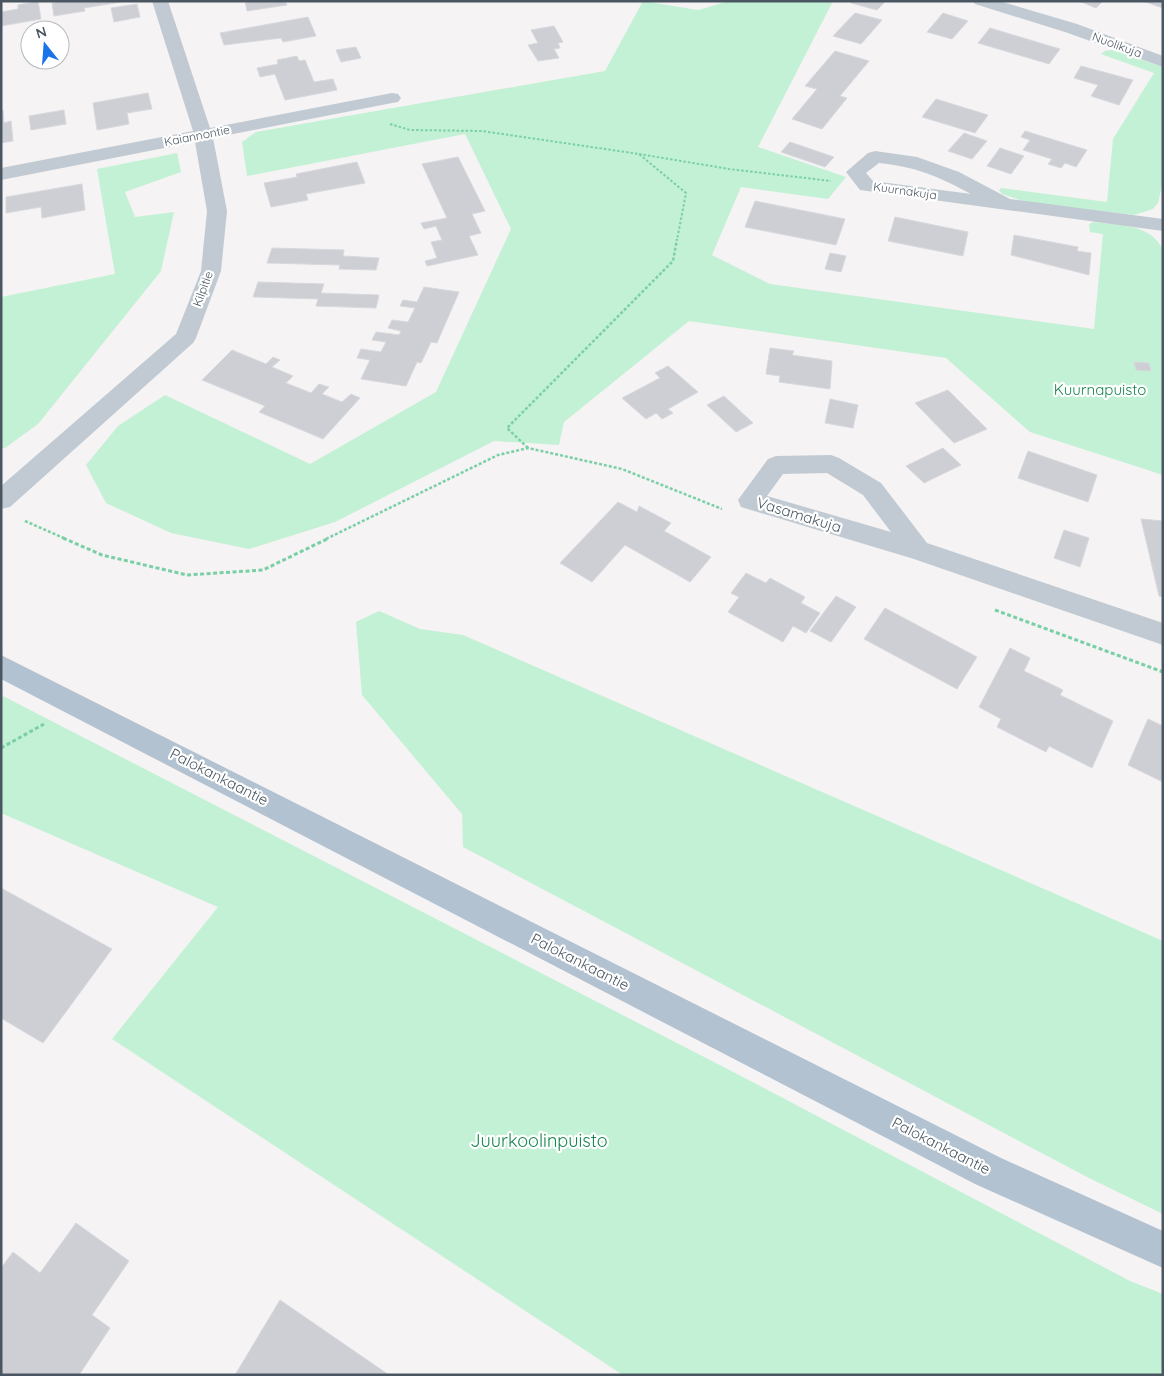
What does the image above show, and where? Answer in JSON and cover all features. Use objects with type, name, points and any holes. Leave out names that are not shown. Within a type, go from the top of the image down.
[{"type":"main road","name":"Palokankaantie","points":[[1,666],[988,1170],[1163,1250]]},
{"type":"street","name":"Kilpitie","points":[[1,500],[185,338],[211,271],[217,211],[203,134],[160,1]]},
{"type":"street","name":"Nuolikuja","points":[[981,1],[1071,28],[1163,62]]},
{"type":"street","name":"Nuolikuja","points":[[1038,1],[1071,28]]},
{"type":"street","name":"Kaiannontie","points":[[1,174],[392,98]]},
{"type":"street","name":"Kuurnakuja","points":[[1004,204],[952,176],[910,161],[875,157],[855,172],[867,186],[1004,204],[1163,224]]},
{"type":"street","name":"Vasamakuja","points":[[918,550],[872,489],[831,464],[776,465],[750,500],[918,550],[1163,634]]},
{"type":"path","points":[[338,108],[410,130],[482,131],[729,169],[867,186]]},
{"type":"path","points":[[528,448],[507,428],[673,261],[686,192],[638,154]]},
{"type":"path","points":[[18,518],[102,555],[187,575],[263,570],[498,455],[528,448],[622,469],[729,511]]},
{"type":"path","points":[[1,748],[77,704]]},
{"type":"green space","name":"Kuurnapuisto","points":[[643,1],[698,10],[729,1],[833,1],[758,147],[846,177],[828,199],[741,187],[712,255],[770,284],[1094,329],[1103,234],[1090,232],[1089,224],[1094,222],[1134,227],[1151,235],[1158,241],[1163,250],[1163,475],[1030,432],[946,358],[689,321],[564,422],[559,445],[494,441],[335,522],[249,549],[171,533],[106,503],[86,465],[118,426],[165,395],[310,464],[436,392],[511,229],[465,134],[247,176],[242,142],[256,132],[605,71]]},
{"type":"green space","points":[[1113,50],[1163,67],[1163,181],[1158,203],[1153,209],[1134,215],[1029,203],[1002,194],[999,190],[1001,188],[1107,202],[1113,139],[1154,73],[1101,54],[1105,51]]},
{"type":"green space","points":[[177,153],[181,172],[125,192],[135,217],[174,212],[161,271],[38,424],[5,448],[1,448],[1,297],[115,274],[97,169]]},
{"type":"green space","points":[[379,611],[420,629],[463,635],[1163,941],[1163,1214],[1089,1178],[463,847],[462,814],[362,695],[356,622]]},
{"type":"green space","name":"Juurkoolinpuisto","points":[[1,695],[741,1076],[1130,1281],[1163,1294],[1163,1375],[623,1375],[112,1039],[218,907],[1,813]]},
{"type":"building","points":[[38,1],[41,19],[20,20],[20,23],[1,26],[1,12],[18,9],[18,5]]},
{"type":"building","points":[[60,1],[121,2],[84,8],[85,11],[54,16],[52,3]]},
{"type":"building","points":[[245,1],[285,1],[287,5],[247,11]]},
{"type":"building","points":[[852,1],[886,1],[877,10],[851,3]]},
{"type":"building","points":[[1079,1],[1103,1],[1096,8]]},
{"type":"building","points":[[1142,1],[1163,1],[1163,8]]},
{"type":"building","points":[[137,4],[140,17],[114,22],[111,8]]},
{"type":"building","points":[[855,13],[882,20],[861,44],[833,36]]},
{"type":"building","points":[[943,13],[968,21],[952,39],[927,32]]},
{"type":"building","points":[[308,17],[316,36],[283,42],[281,38],[224,45],[220,33]]},
{"type":"building","points":[[554,26],[563,42],[558,43],[560,48],[554,49],[559,58],[538,61],[528,45],[538,43],[531,30]]},
{"type":"building","points":[[990,28],[1060,49],[1049,64],[978,43]]},
{"type":"building","points":[[356,47],[361,58],[341,62],[336,50]]},
{"type":"building","points":[[835,51],[869,61],[840,96],[847,98],[822,129],[792,119],[817,89],[805,86]]},
{"type":"building","points":[[297,56],[299,61],[305,60],[314,82],[333,79],[337,90],[285,100],[275,74],[260,77],[257,68],[278,64],[277,60]]},
{"type":"building","points":[[1081,66],[1133,80],[1119,105],[1091,96],[1098,85],[1074,78]]},
{"type":"building","points":[[148,93],[152,109],[127,113],[129,124],[97,130],[93,103]]},
{"type":"building","points":[[936,99],[988,115],[975,133],[922,117]]},
{"type":"building","points":[[3,110],[4,123],[11,121],[13,141],[1,143],[1,111]]},
{"type":"building","points":[[64,110],[66,124],[31,130],[29,116]]},
{"type":"building","points":[[1025,131],[1087,150],[1076,167],[1065,163],[1061,168],[1048,164],[1052,159],[1023,150],[1030,140],[1021,137]]},
{"type":"building","points":[[964,133],[987,141],[972,159],[948,151]]},
{"type":"building","points":[[790,142],[834,157],[825,167],[781,152]]},
{"type":"building","points":[[1000,148],[1024,156],[1011,174],[987,166]]},
{"type":"building","points":[[458,157],[485,211],[472,214],[481,233],[469,236],[478,255],[427,266],[425,261],[437,258],[431,242],[442,240],[436,226],[424,229],[421,223],[447,218],[422,164]]},
{"type":"building","points":[[357,162],[365,183],[306,194],[308,200],[271,207],[264,183],[297,177],[296,174]]},
{"type":"building","points":[[82,184],[85,210],[42,218],[41,207],[6,213],[6,197]]},
{"type":"building","points":[[755,201],[845,219],[836,245],[745,227]]},
{"type":"building","points":[[895,217],[968,232],[963,256],[888,241]]},
{"type":"building","points":[[1014,235],[1078,247],[1077,251],[1091,253],[1089,275],[1011,255]]},
{"type":"building","points":[[272,248],[344,250],[343,256],[379,258],[376,270],[339,269],[340,265],[267,263]]},
{"type":"building","points":[[830,253],[846,256],[841,272],[825,269]]},
{"type":"building","points":[[258,282],[324,284],[321,293],[379,295],[376,308],[316,306],[318,299],[253,297]]},
{"type":"building","points":[[424,287],[459,292],[437,343],[431,342],[421,363],[417,362],[406,386],[361,379],[370,360],[357,358],[361,349],[381,352],[386,342],[372,340],[376,332],[399,335],[401,331],[388,328],[392,320],[408,322],[415,308],[400,306],[403,300],[417,302]]},
{"type":"building","points":[[770,348],[794,351],[792,355],[832,361],[830,389],[779,382],[780,376],[766,374]]},
{"type":"building","points":[[232,350],[266,364],[273,357],[280,360],[272,367],[293,376],[286,383],[311,393],[319,384],[329,387],[322,394],[342,402],[351,394],[360,398],[323,439],[259,412],[265,406],[202,380]]},
{"type":"building","points":[[1134,362],[1149,363],[1151,371],[1136,370]]},
{"type":"building","points":[[668,366],[698,392],[668,409],[673,413],[662,419],[656,413],[646,419],[622,398],[660,378],[655,373]]},
{"type":"building","points":[[948,390],[987,429],[954,443],[915,403]]},
{"type":"building","points":[[724,396],[753,423],[736,432],[707,405]]},
{"type":"building","points":[[830,399],[858,405],[853,428],[825,423]]},
{"type":"building","points":[[943,448],[961,465],[924,483],[906,466]]},
{"type":"building","points":[[1028,451],[1097,475],[1088,502],[1018,478]]},
{"type":"building","points":[[618,502],[637,512],[639,506],[671,523],[664,531],[711,557],[690,582],[625,545],[592,582],[560,563]]},
{"type":"building","points":[[1141,519],[1163,521],[1163,597],[1159,596]]},
{"type":"building","points":[[1064,530],[1089,538],[1080,567],[1054,558]]},
{"type":"building","points":[[746,573],[766,583],[770,578],[805,597],[801,603],[820,613],[806,633],[793,626],[783,642],[728,612],[739,597],[731,593]]},
{"type":"building","points":[[836,596],[856,607],[831,642],[810,631]]},
{"type":"building","points":[[885,608],[977,657],[957,689],[864,639]]},
{"type":"building","points":[[1010,648],[1030,658],[1024,671],[1063,690],[1060,695],[1113,721],[1092,768],[1049,746],[1046,752],[997,727],[1001,719],[979,707]]},
{"type":"building","points":[[1148,719],[1163,726],[1163,782],[1128,765]]},
{"type":"building","points":[[1,888],[112,949],[43,1043],[1,1018]]},
{"type":"building","points":[[76,1223],[129,1261],[92,1315],[110,1328],[79,1375],[1,1375],[1,1268],[13,1252],[40,1273]]},
{"type":"building","points":[[280,1300],[389,1375],[235,1375]]}]
